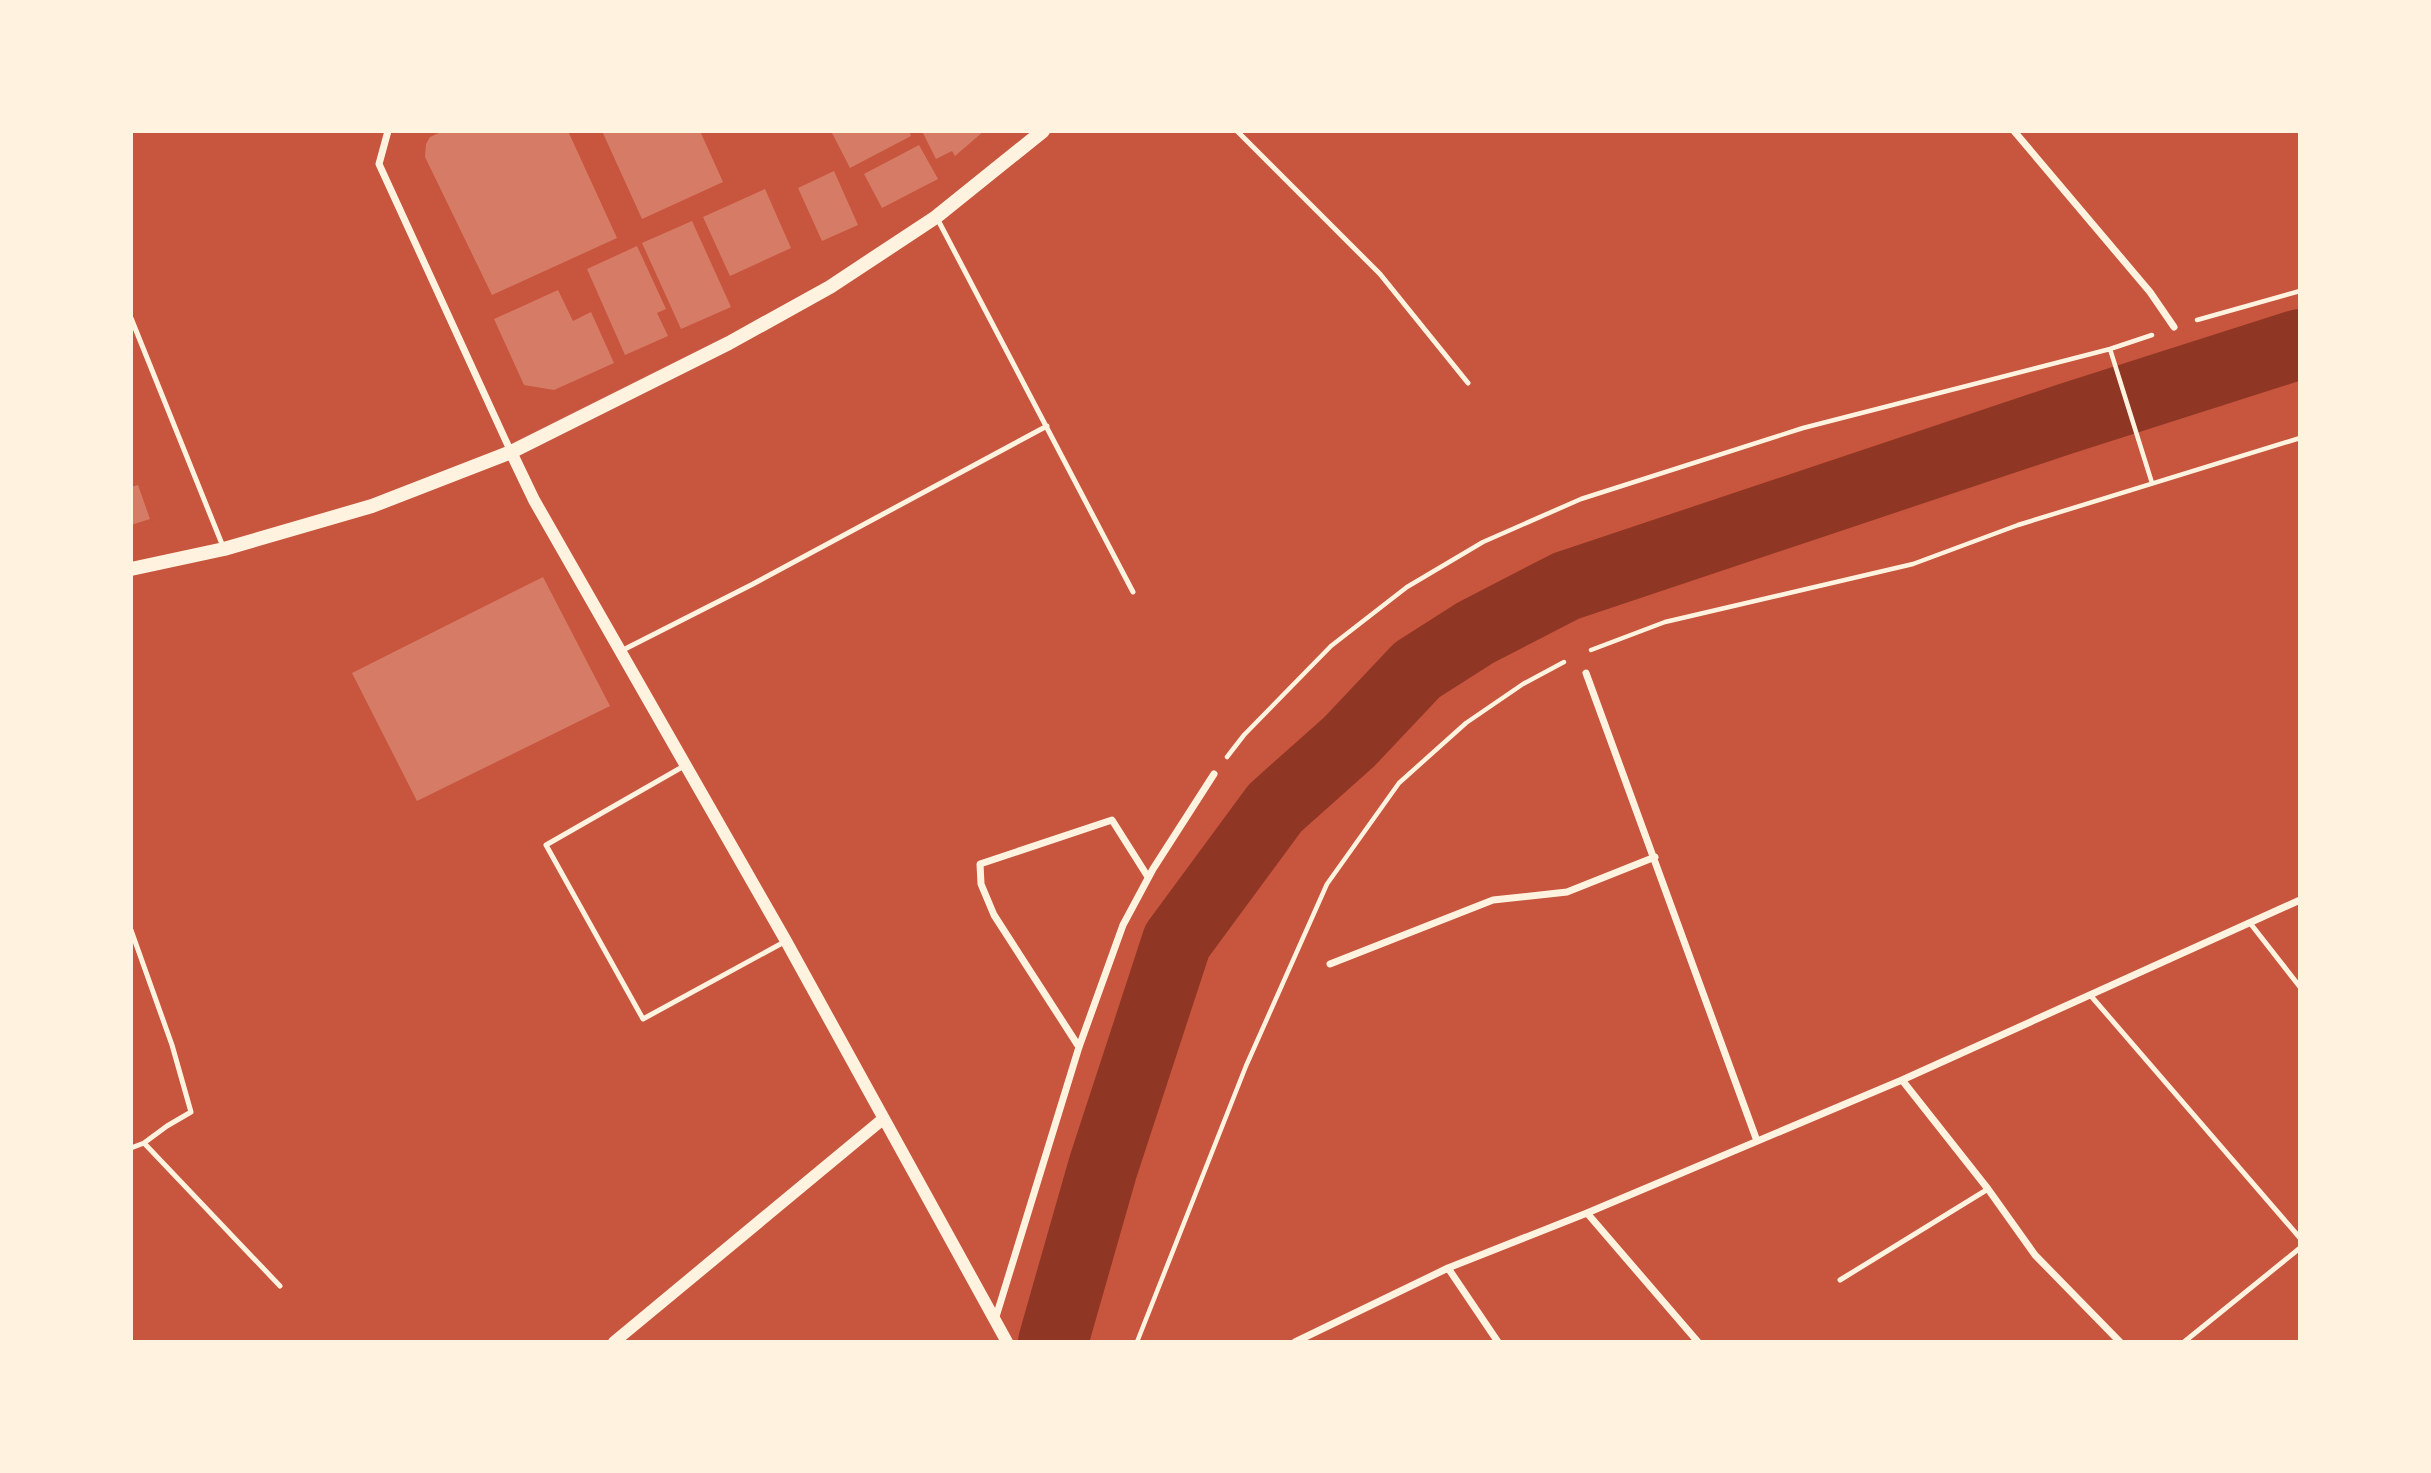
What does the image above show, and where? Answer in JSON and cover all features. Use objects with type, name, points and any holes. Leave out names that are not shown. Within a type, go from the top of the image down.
[{"type":"main road","points":[[131,569],[224,549],[372,506],[511,452],[729,343],[830,287],[936,217],[1043,131]]},
{"type":"street","points":[[388,131],[379,164],[534,500],[786,941],[1007,1342]]},
{"type":"street","points":[[2014,131],[2150,292],[2174,327]]},
{"type":"street","points":[[1586,673],[1757,1141]]},
{"type":"street","points":[[995,1320],[1079,1047],[1123,925],[1148,877],[1214,775]]},
{"type":"street","points":[[1079,1047],[994,915],[981,884],[980,864],[1112,820],[1148,877]]},
{"type":"street","points":[[1330,964],[1493,900],[1567,892],[1654,857]]},
{"type":"street","points":[[1295,1342],[1448,1268],[1587,1213],[1902,1080],[2300,900]]},
{"type":"street","points":[[1902,1080],[1988,1189],[2035,1255],[2120,1342]]},
{"type":"street","points":[[614,1342],[883,1119]]},
{"type":"street","points":[[1587,1213],[1698,1342]]},
{"type":"street","points":[[1448,1268],[1498,1342]]},
{"type":"lane","points":[[1237,131],[1380,274],[1468,383]]},
{"type":"lane","points":[[936,217],[1132,592]]},
{"type":"lane","points":[[131,317],[224,549]]},
{"type":"lane","points":[[621,650],[753,584],[1047,426]]},
{"type":"lane","points":[[687,765],[546,845],[643,1019],[786,941]]},
{"type":"lane","points":[[2250,923],[2300,987]]},
{"type":"lane","points":[[131,930],[172,1045],[191,1112],[144,1143],[131,1148]]},
{"type":"lane","points":[[2091,996],[2300,1238]]},
{"type":"lane","points":[[144,1143],[280,1286]]},
{"type":"lane","points":[[1840,1280],[1988,1189]]},
{"type":"lane","points":[[2184,1342],[2300,1248]]},
{"type":"path","points":[[1214,775],[1244,735],[1331,646],[1407,586],[1483,542],[1581,499],[1803,428],[2110,349],[2174,327],[2300,291]]},
{"type":"path","points":[[2110,349],[2152,483]]},
{"type":"building","points":[[443,131],[568,131],[617,238],[492,295],[425,157],[426,144],[430,137]]},
{"type":"building","points":[[602,131],[700,131],[723,182],[642,219]]},
{"type":"building","points":[[831,131],[909,131],[911,136],[850,168]]},
{"type":"building","points":[[922,131],[984,131],[955,156],[952,151],[936,159]]},
{"type":"building","points":[[919,145],[938,179],[882,208],[864,174]]},
{"type":"building","points":[[834,171],[858,225],[822,241],[798,188]]},
{"type":"building","points":[[765,189],[791,248],[730,276],[703,217]]},
{"type":"building","points":[[692,221],[731,307],[681,329],[642,243]]},
{"type":"building","points":[[637,246],[666,309],[657,313],[668,336],[625,355],[587,269]]},
{"type":"building","points":[[558,290],[573,321],[591,312],[614,363],[554,390],[524,385],[494,319]]},
{"type":"building","points":[[138,485],[150,519],[131,525],[131,487]]},
{"type":"building","points":[[543,577],[610,706],[417,801],[352,673]]},
{"type":"waterway","points":[[1053,1342],[1103,1167],[1177,941],[1275,808],[1349,742],[1417,670],[1475,633],[1566,586],[2065,419],[2300,344]]}]
